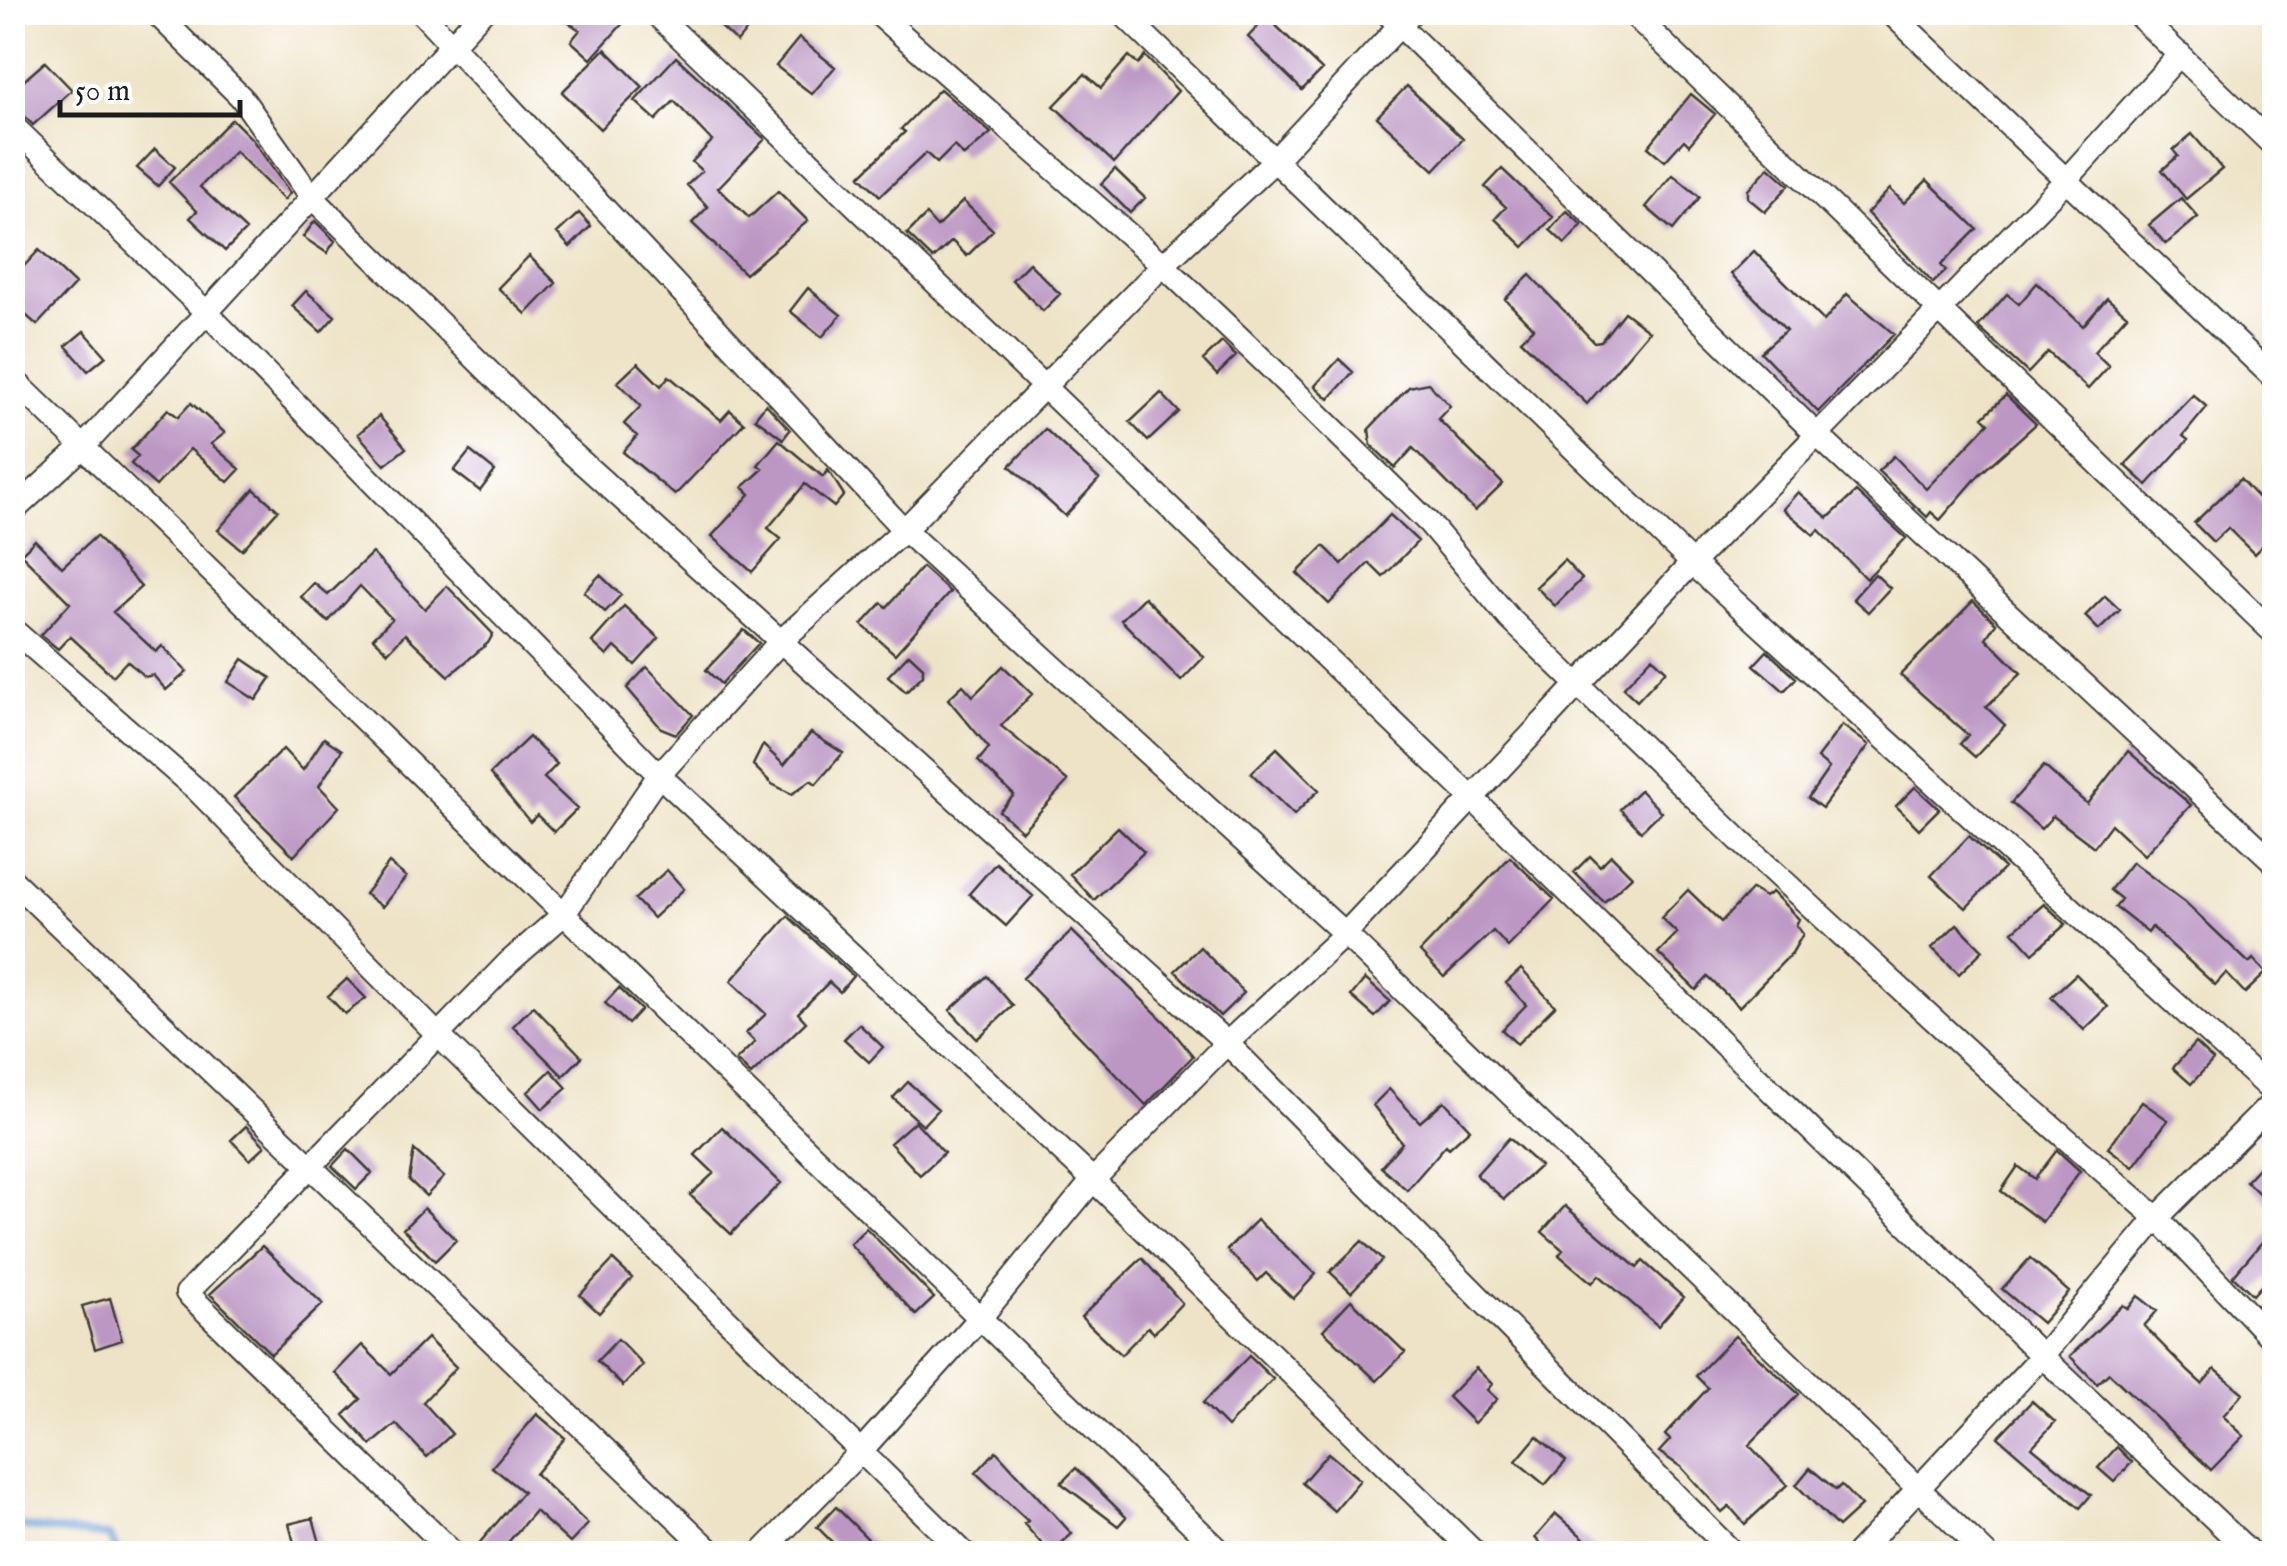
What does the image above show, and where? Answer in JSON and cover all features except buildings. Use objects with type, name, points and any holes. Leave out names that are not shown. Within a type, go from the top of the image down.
[{"type":"street","points":[[155,12],[241,97],[311,196],[565,447],[1227,1043],[1734,1554]]},
{"type":"street","points":[[421,12],[904,530],[1344,934],[1986,1554]]},
{"type":"street","points":[[12,512],[84,445],[482,12]]},
{"type":"street","points":[[654,12],[1472,798],[2042,1356],[2252,1554]]},
{"type":"street","points":[[876,12],[1163,266],[1429,524],[1509,618],[1753,853],[2007,1088],[2157,1218],[2274,1341]]},
{"type":"street","points":[[1121,12],[1692,563],[2274,1094]]},
{"type":"street","points":[[1630,12],[1940,306],[2274,634]]},
{"type":"street","points":[[1890,12],[2274,378]]},
{"type":"street","points":[[2135,12],[2274,146]]},
{"type":"street","points":[[454,1554],[186,1294],[438,1035],[564,914],[659,775],[780,642],[904,530],[1163,266],[1274,161],[1400,17],[1816,434],[2274,862]]},
{"type":"street","points":[[760,1554],[860,1452],[980,1318],[1093,1180],[1227,1043],[1344,934],[1692,563],[2067,179],[2180,54]]},
{"type":"street","points":[[12,124],[205,311],[659,775],[1093,1180],[1476,1554]]},
{"type":"street","points":[[12,378],[1223,1554]]},
{"type":"street","points":[[12,629],[197,790],[438,1035],[965,1554]]},
{"type":"street","points":[[12,880],[714,1554]]},
{"type":"street","points":[[1857,1554],[2042,1356],[2157,1218],[2274,1101]]},
{"type":"waterway","points":[[12,1518],[22,1527],[109,1536],[119,1554]]}]
